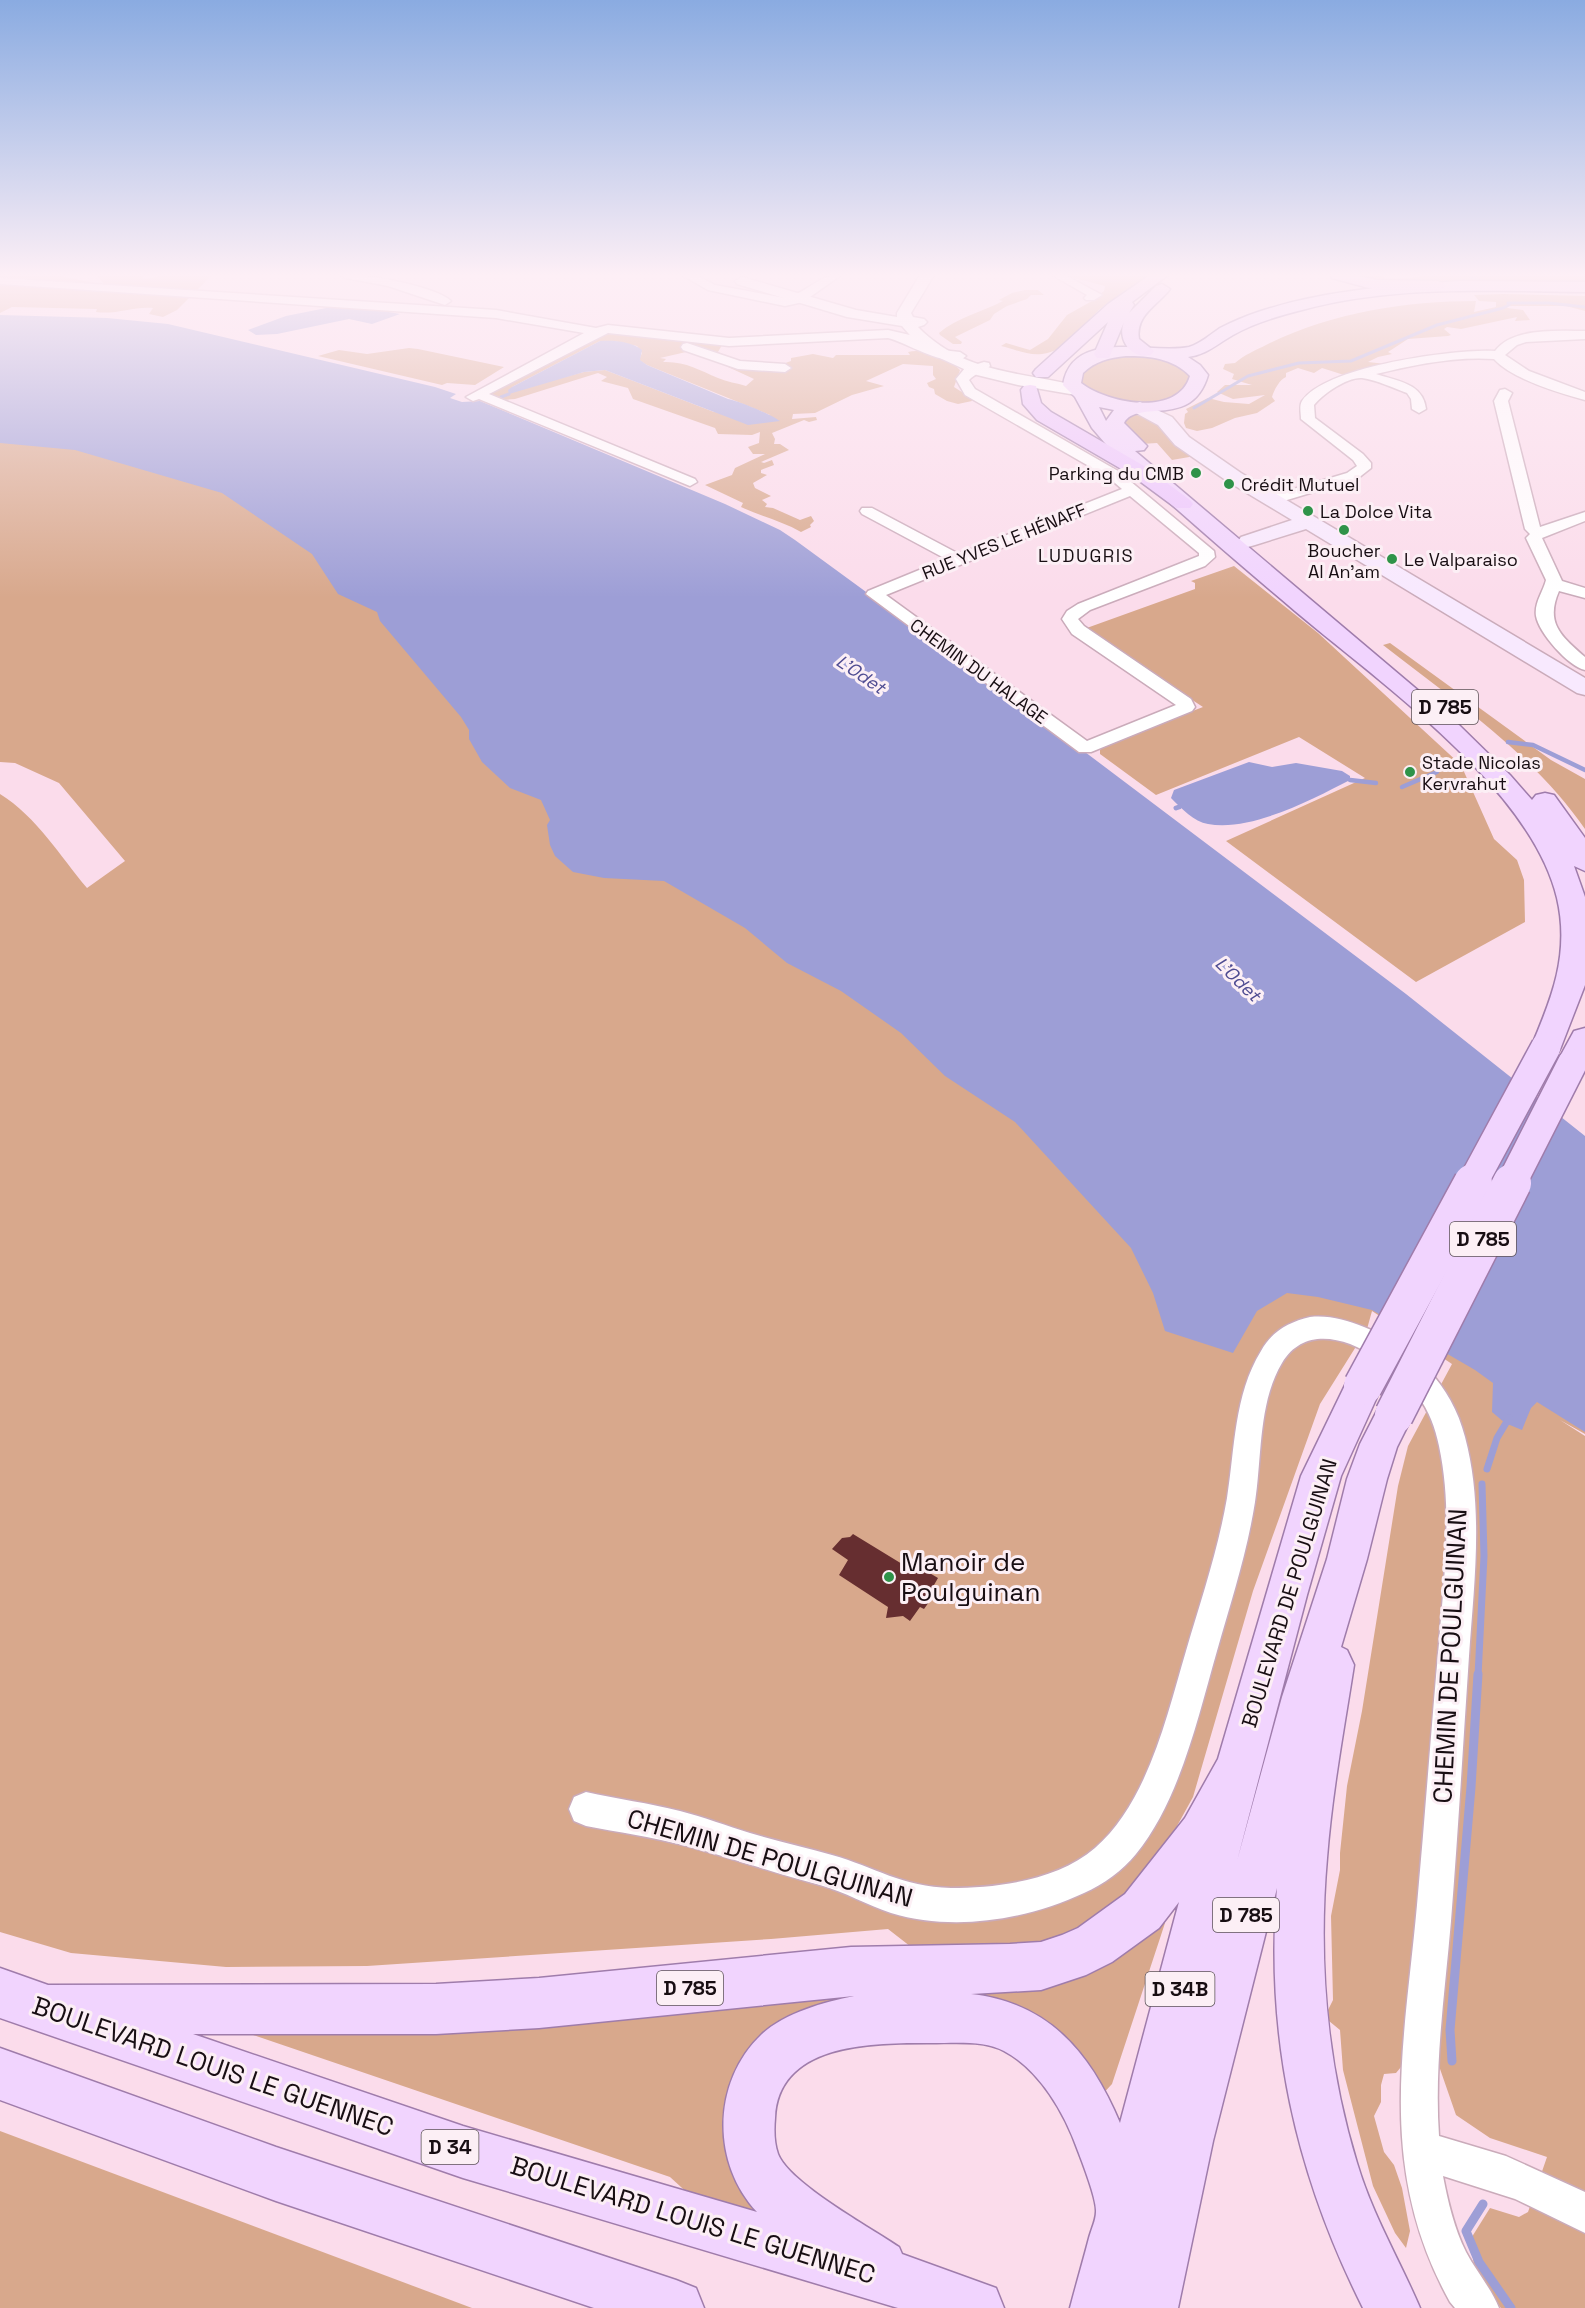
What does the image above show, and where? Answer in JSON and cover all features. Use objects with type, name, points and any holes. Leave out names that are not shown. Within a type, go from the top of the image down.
[{"type":"highway","name":"D 785","points":[[1030,390],[1032,404],[1044,416],[1137,470],[1183,504]]},
{"type":"main road","points":[[1073,383],[1080,393],[1106,404],[1136,408],[1175,402],[1191,394],[1197,383]]},
{"type":"main road","name":"BOULEVARD DE POULGUINAN","points":[[1080,393],[1104,431],[1249,562],[1387,675],[1452,733],[1506,787],[1543,833],[1568,886],[1577,941],[1567,994],[1568,1050],[1379,1444],[1366,1479],[1347,1559],[1304,1697],[1217,2024],[1187,2141],[1154,2291]]},
{"type":"main road","points":[[1175,402],[1177,426],[1200,454]]},
{"type":"main road","points":[[1136,408],[1165,421],[1182,441],[1200,454],[1307,522],[1585,688]]},
{"type":"main road","name":"D 785","points":[[1136,408],[1117,417],[1114,422],[1116,428],[1508,761],[1554,811],[1585,862]]},
{"type":"main road","points":[[1248,541],[1307,522]]},
{"type":"main road","name":"BOULEVARD DE POULGUINAN","points":[[1123,2210],[1238,1768],[1322,1476],[1363,1386],[1568,1050]]},
{"type":"main road","points":[[1347,1559],[1303,1857],[1299,1954],[1301,2018],[1310,2081],[1332,2171],[1359,2242],[1392,2308]]},
{"type":"main road","name":"D 785","points":[[49,2009],[436,2009],[539,2003],[851,1972],[1010,1969],[1041,1966],[1069,1958],[1095,1945],[1142,1911],[1201,1834],[1238,1768]]},
{"type":"main road","name":"BOULEVARD LOUIS LE GUENNEC","points":[[0,1993],[463,2152],[907,2283],[976,2308]]},
{"type":"main road","points":[[907,2283],[789,2204],[766,2183],[756,2167],[748,2110],[753,2091],[759,2077],[783,2048],[802,2035],[865,2020],[905,2017],[993,2022],[1026,2036],[1054,2061],[1089,2110],[1100,2135],[1123,2210]]},
{"type":"main road","points":[[0,2074],[276,2174],[676,2308]]},
{"type":"main road","name":"D 34B","points":[[1098,2308],[1123,2210]]},
{"type":"street","points":[[501,383],[475,396],[507,402],[690,482]]},
{"type":"street","points":[[970,383],[967,389],[979,398],[1087,457],[1134,490]]},
{"type":"street","points":[[1022,383],[1080,393]]},
{"type":"street","points":[[1272,500],[1363,471],[1365,466],[1362,460],[1310,422],[1306,408],[1308,400],[1336,383]]},
{"type":"street","points":[[1388,383],[1412,390],[1418,399],[1419,409]]},
{"type":"street","points":[[1552,383],[1585,396]]},
{"type":"street","points":[[1505,393],[1501,401],[1516,468],[1533,529],[1538,533]]},
{"type":"street","name":"RUE YVES LE HÉNAFF","points":[[874,594],[1113,496],[1134,490]]},
{"type":"street","name":"CHEMIN DU HALAGE","points":[[874,594],[1085,748],[1186,707],[1185,703],[1078,630],[1071,622],[1071,616],[1080,609],[1199,563],[1207,557],[1204,549],[1134,490]]},
{"type":"street","points":[[867,511],[958,560]]},
{"type":"street","points":[[1538,533],[1585,516]]},
{"type":"street","points":[[1538,533],[1535,542],[1550,571],[1553,584],[1543,609],[1544,619],[1564,647],[1585,665]]},
{"type":"street","points":[[1553,584],[1585,593]]},
{"type":"street","name":"CHEMIN DE POULGUINAN","points":[[586,1809],[676,1826],[752,1850],[842,1874],[905,1900],[949,1905],[1019,1897],[1050,1889],[1089,1871],[1106,1860],[1124,1842],[1143,1813],[1176,1733],[1231,1552],[1254,1407],[1264,1370],[1275,1351],[1296,1333],[1310,1328],[1328,1328],[1350,1333],[1390,1352],[1404,1362],[1431,1393],[1450,1432],[1458,1493],[1460,1572],[1419,2079],[1419,2127],[1428,2200],[1442,2245],[1455,2274],[1479,2308]]},
{"type":"street","points":[[1421,2151],[1509,2175],[1585,2213]]},
{"type":"shaded area","points":[[0,383],[46,383],[1585,1308],[1585,1434],[1560,1420],[1585,1436],[1585,2308],[1501,2308],[1476,2277],[1470,2240],[1490,2208],[1519,2217],[1528,2212],[1547,2157],[1490,2138],[1456,2115],[1439,2066],[1401,2067],[1396,2073],[1384,2074],[1381,2085],[1381,2102],[1374,2116],[1384,2152],[1394,2165],[1402,2188],[1410,2231],[1406,2248],[1395,2233],[1373,2186],[1343,2070],[1340,2030],[1329,2021],[1328,2010],[1333,2000],[1331,1916],[1340,1870],[1347,1786],[1362,1711],[1398,1486],[1408,1446],[1452,1364],[1372,1311],[1367,1329],[1320,1404],[1253,1591],[1193,1797],[1145,1884],[1102,1922],[1049,1942],[915,1950],[888,1929],[367,1966],[226,1967],[71,1953],[0,1932],[0,794],[37,825],[87,888],[125,861],[59,783],[15,763],[0,762]]},
{"type":"shaded area","points":[[432,383],[479,383],[475,385],[447,383],[442,385]]},
{"type":"shaded area","points":[[508,383],[520,383],[512,387],[536,383],[567,383],[515,399],[503,400],[489,393]]},
{"type":"shaded area","points":[[608,383],[638,383],[714,412],[770,415],[691,383],[734,383],[746,386],[750,383],[872,383],[884,386],[852,395],[815,413],[793,414],[792,419],[816,417],[817,420],[809,422],[804,420],[772,433],[775,439],[774,444],[780,444],[789,450],[761,462],[772,460],[774,465],[761,470],[761,473],[767,475],[753,483],[755,488],[771,496],[762,500],[767,504],[765,507],[773,508],[800,520],[811,516],[814,521],[811,527],[801,532],[741,507],[743,503],[705,485],[732,475],[735,468],[765,454],[753,454],[748,447],[759,443],[760,432],[752,435],[718,434],[715,428],[633,399],[628,388]]},
{"type":"shaded area","points":[[927,383],[956,383],[954,387],[972,401],[958,404],[947,401],[935,394],[934,389]]},
{"type":"shaded area","points":[[1188,383],[1168,399],[1140,405],[1116,402],[1079,384]]},
{"type":"shaded area","points":[[1244,383],[1279,383],[1272,397],[1275,401],[1257,413],[1235,418],[1212,428],[1197,431],[1186,428],[1185,414],[1188,412],[1186,409],[1208,398],[1249,404],[1265,395],[1233,399],[1217,392],[1225,385],[1252,385]]},
{"type":"shaded area","points":[[1134,414],[1149,415],[1195,456],[1172,460],[1157,443],[1141,444],[1123,428],[1123,420]]},
{"type":"shaded area","name":"Stade Nicolas Kervrahut","points":[[1234,566],[1318,633],[1461,765],[1494,839],[1517,860],[1524,880],[1525,922],[1416,982],[1226,841],[1365,778],[1299,737],[1156,795],[1100,754],[1100,750],[1107,744],[1203,707],[1084,629],[1195,589],[1195,583],[1191,581]]},
{"type":"shaded area","points":[[1390,643],[1551,760],[1585,779],[1585,829],[1542,776],[1492,730],[1383,645]]},
{"type":"shaded area","points":[[1158,1913],[1165,1923],[1112,2084],[1099,2098],[1031,2023],[776,2031],[761,2195],[752,2213],[692,2197],[670,2177],[218,2023],[538,2012],[865,1996]]},
{"type":"shaded area","points":[[0,2131],[472,2308],[0,2308]]},
{"type":"water","name":"L'Odet","points":[[0,383],[417,383],[456,394],[450,398],[462,402],[480,401],[725,504],[780,530],[1085,752],[1406,994],[1585,1136],[1585,1432],[1537,1402],[1531,1408],[1522,1430],[1505,1423],[1492,1412],[1493,1383],[1475,1370],[1372,1310],[1318,1297],[1287,1293],[1257,1311],[1233,1353],[1165,1331],[1153,1293],[1131,1248],[1015,1122],[945,1076],[901,1033],[841,991],[787,963],[745,928],[664,881],[604,878],[573,872],[555,856],[550,845],[547,825],[550,820],[541,800],[510,788],[482,762],[469,739],[469,730],[461,717],[380,621],[377,612],[338,594],[312,554],[222,493],[75,450],[0,443]]},
{"type":"water","points":[[520,383],[547,383],[509,394],[508,390]]},
{"type":"water","points":[[638,383],[689,383],[754,408],[780,421],[748,425]]},
{"type":"water","points":[[1249,762],[1272,767],[1296,763],[1342,771],[1350,776],[1350,780],[1262,819],[1225,825],[1203,823],[1188,814],[1171,798],[1174,790]]},
{"type":"building","name":"Manoir de Poulguinan","points":[[853,1534],[907,1567],[911,1562],[938,1578],[930,1592],[934,1595],[924,1609],[920,1607],[910,1621],[903,1616],[886,1618],[888,1607],[839,1575],[848,1560],[832,1549],[842,1538]]},
{"type":"waterway","points":[[1194,408],[1237,383]]},
{"type":"waterway","points":[[501,397],[509,394]]},
{"type":"waterway","points":[[1508,742],[1533,745],[1585,770]]},
{"type":"waterway","points":[[1402,787],[1437,772]]},
{"type":"waterway","points":[[1350,780],[1376,783]]},
{"type":"waterway","points":[[1487,1469],[1497,1438],[1509,1418]]},
{"type":"waterway","points":[[1478,1676],[1484,1556],[1482,1484]]},
{"type":"waterway","points":[[1452,2061],[1450,2030],[1471,1787],[1478,1674]]},
{"type":"waterway","points":[[1483,2204],[1466,2231],[1479,2262],[1511,2308]]},
{"type":"place","name":"Parking du CMB","points":[[1196,473]]},
{"type":"place","name":"Crédit Mutuel","points":[[1229,484]]},
{"type":"place","name":"La Dolce Vita","points":[[1308,511]]},
{"type":"place","name":"Boucher Al An'am","points":[[1344,530]]},
{"type":"place","name":"Le Valparaiso","points":[[1392,559]]},
{"type":"place","name":"Stade Nicolas Kervrahut","points":[[1410,772]]},
{"type":"place","name":"Manoir de Poulguinan","points":[[889,1577]]},
{"type":"district","name":"LUDUGRIS","points":[[1086,555]]}]
